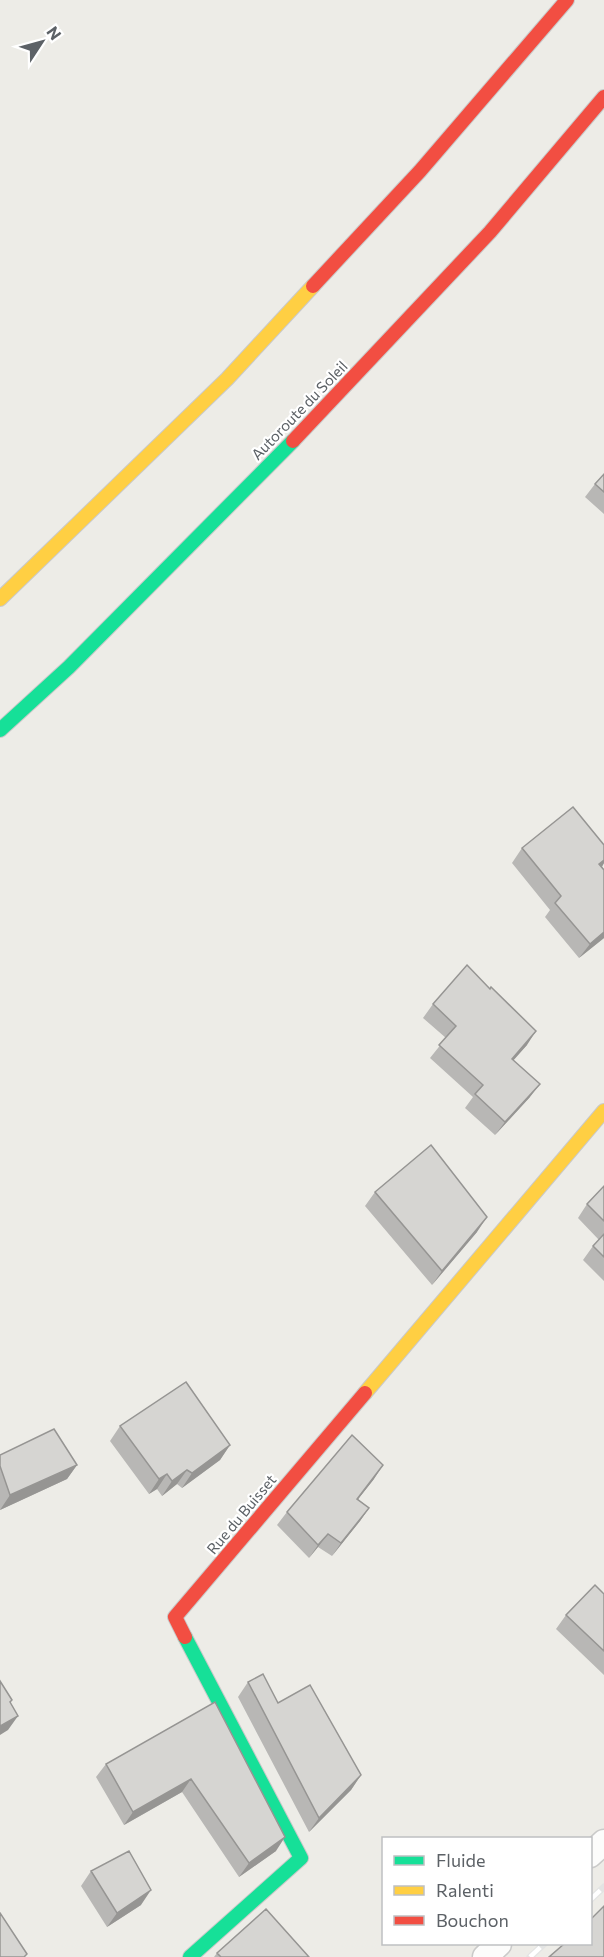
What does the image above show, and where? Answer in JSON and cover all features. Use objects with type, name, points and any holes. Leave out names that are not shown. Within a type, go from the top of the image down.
[{"type":"main road","points":[[0,599],[227,379],[420,171],[567,0]]},
{"type":"main road","name":"Autoroute du Soleil","points":[[0,730],[69,667],[298,436],[490,232],[604,97]]},
{"type":"main road","name":"Rue du Buisset","points":[[190,1957],[301,1858],[175,1617],[604,1111]]},
{"type":"lane","points":[[592,1854],[604,1842]]},
{"type":"lane","points":[[485,1957],[498,1945]]},
{"type":"building","points":[[604,474],[604,492],[595,484]]},
{"type":"building","points":[[573,807],[604,845],[604,860],[599,864],[604,870],[604,932],[590,944],[555,903],[561,896],[522,848]]},
{"type":"building","points":[[467,965],[536,1031],[512,1059],[540,1084],[505,1122],[475,1094],[483,1085],[439,1045],[456,1026],[433,1004]]},
{"type":"building","points":[[431,1145],[487,1217],[442,1271],[375,1192]]},
{"type":"building","points":[[604,1186],[604,1221],[587,1204]]},
{"type":"building","points":[[604,1234],[604,1257],[593,1246]]},
{"type":"building","points":[[186,1382],[230,1445],[192,1473],[187,1470],[172,1481],[167,1474],[159,1479],[120,1426]]},
{"type":"building","points":[[54,1429],[77,1465],[10,1495],[0,1466],[0,1455]]},
{"type":"building","points":[[352,1435],[383,1465],[357,1499],[369,1508],[341,1543],[328,1534],[318,1545],[287,1512]]},
{"type":"building","points":[[595,1585],[604,1594],[604,1651],[566,1615]]},
{"type":"building","points":[[263,1674],[278,1703],[310,1685],[361,1775],[319,1818],[248,1682]]},
{"type":"building","points":[[0,1681],[12,1700],[10,1702],[18,1716],[0,1726]]},
{"type":"building","points":[[215,1702],[285,1837],[249,1863],[191,1779],[133,1812],[106,1764]]},
{"type":"building","points":[[129,1851],[151,1890],[117,1913],[91,1871]]},
{"type":"building","points":[[604,1906],[604,1957],[549,1957],[563,1945],[592,1945],[592,1918]]},
{"type":"building","points":[[266,1909],[309,1957],[221,1957],[217,1953]]},
{"type":"building","points":[[0,1913],[27,1954],[24,1957],[0,1957]]},
{"type":"railway","points":[[592,1898],[604,1887]]},
{"type":"railway","points":[[530,1957],[543,1945]]},
{"type":"traffic: fast","points":[[0,730],[69,667],[293,441]]},
{"type":"traffic: fast","points":[[185,1637],[301,1858],[190,1957]]},
{"type":"traffic: slow","points":[[0,599],[227,379],[313,286]]},
{"type":"traffic: slow","points":[[365,1393],[604,1111]]},
{"type":"traffic: jam","points":[[313,286],[420,171],[567,0]]},
{"type":"traffic: jam","points":[[293,441],[490,232],[604,97]]},
{"type":"traffic: jam","points":[[185,1637],[175,1617],[365,1393]]}]
